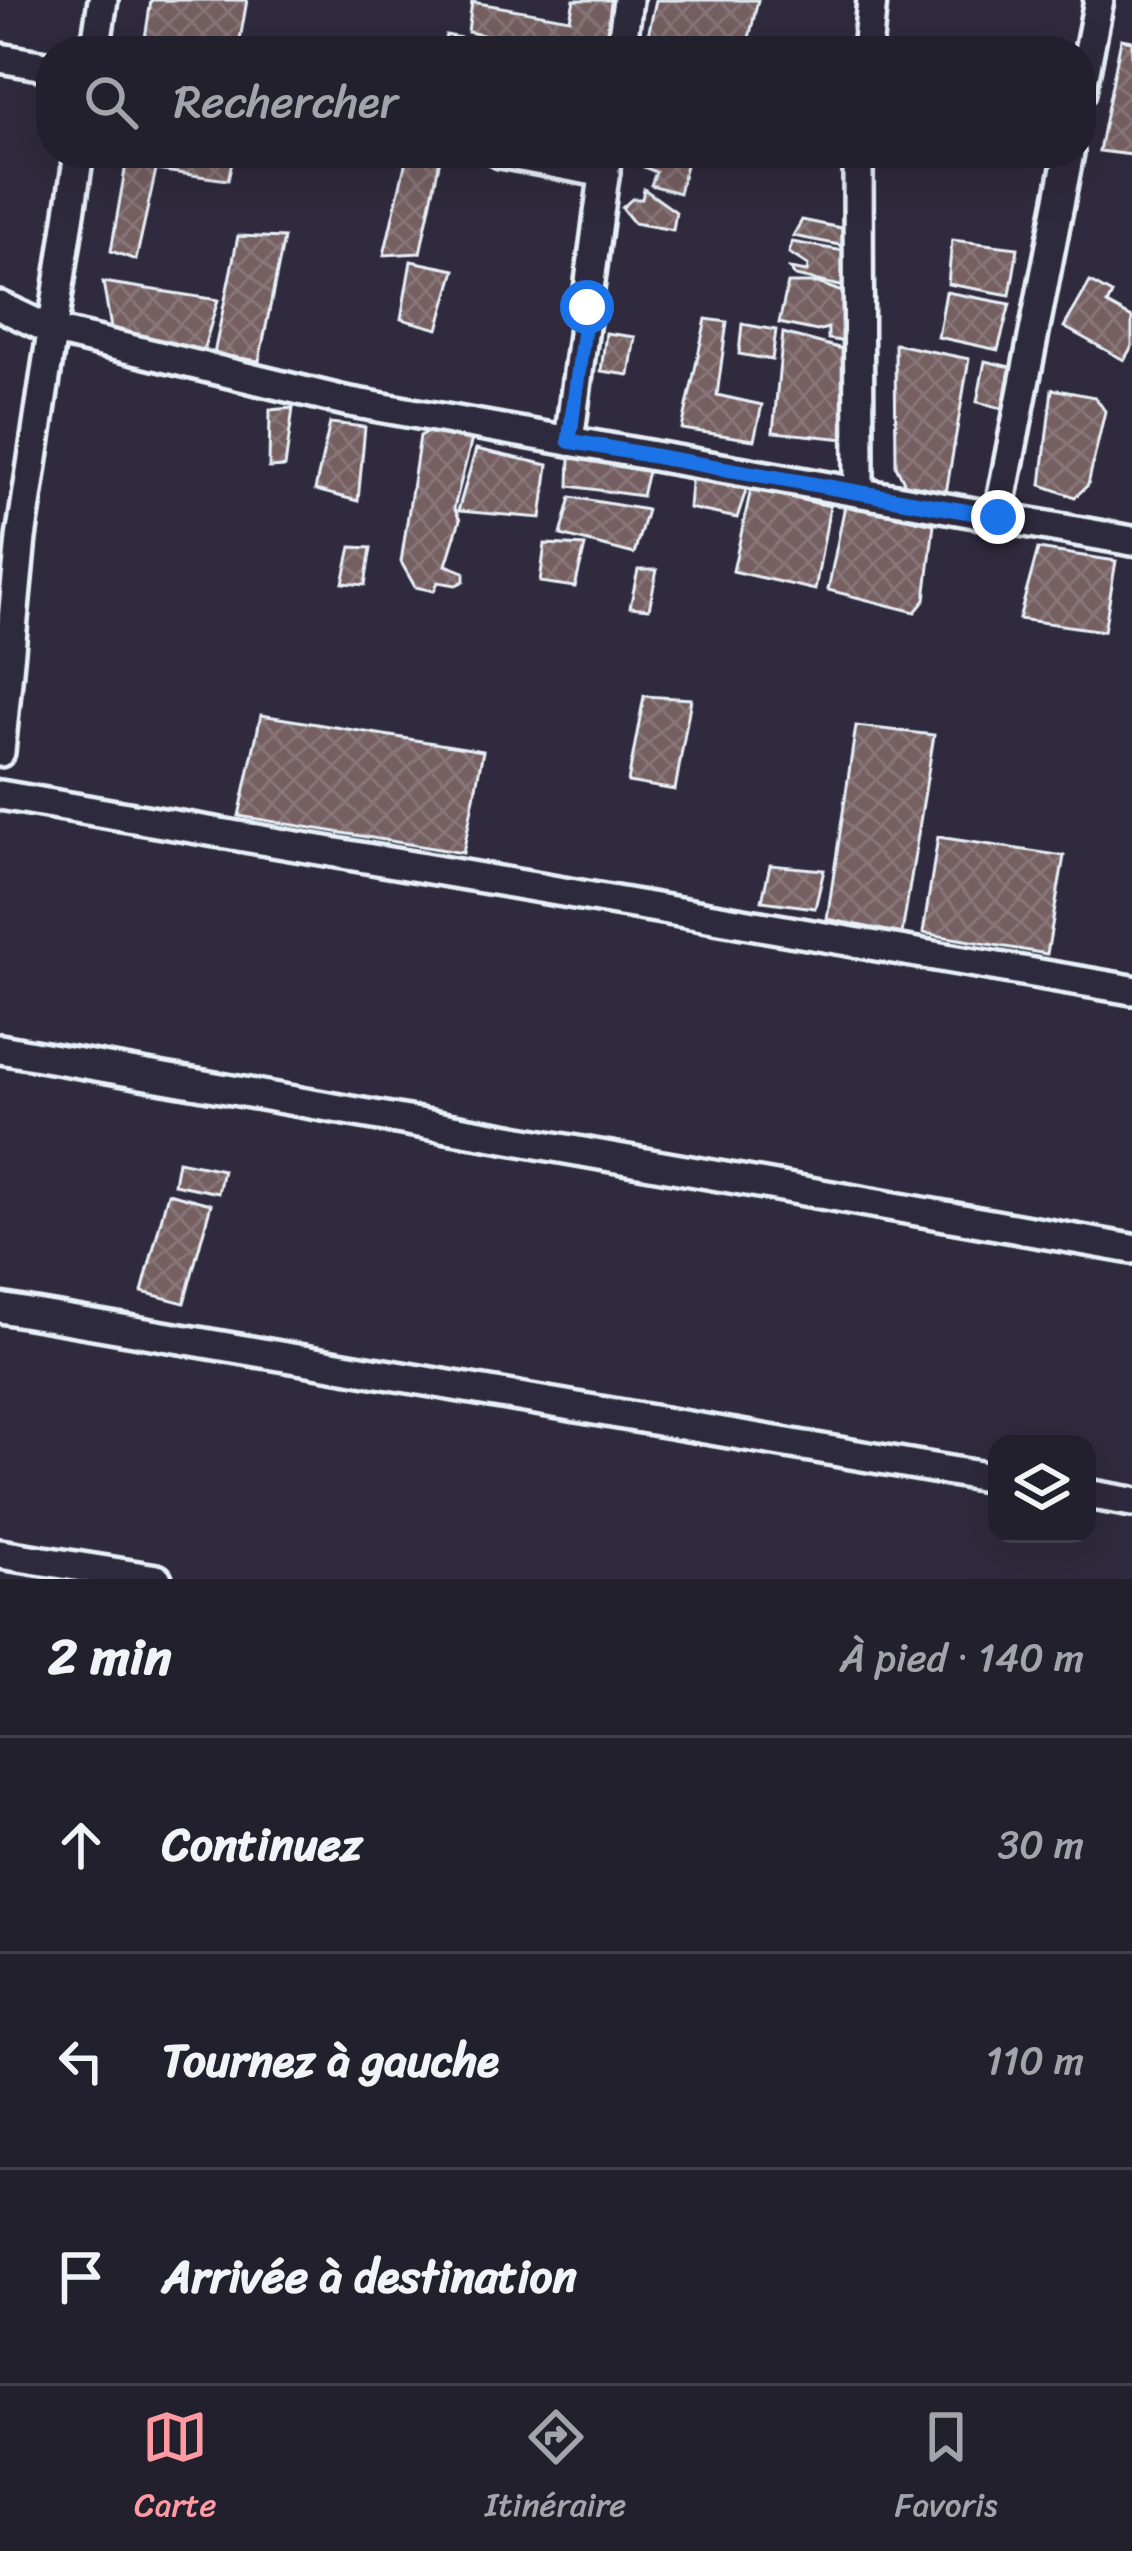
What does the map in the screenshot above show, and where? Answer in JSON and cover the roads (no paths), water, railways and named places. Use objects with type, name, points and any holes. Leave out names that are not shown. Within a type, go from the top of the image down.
[{"type":"street","points":[[97,36],[103,0]]},
{"type":"street","points":[[623,36],[628,0]]},
{"type":"street","points":[[868,36],[872,0]]},
{"type":"street","points":[[1092,36],[1099,0]]},
{"type":"street","points":[[0,58],[36,64]]},
{"type":"street","points":[[0,752],[11,536],[52,330],[77,168]]},
{"type":"street","points":[[569,441],[605,168]]},
{"type":"street","points":[[858,168],[859,492]]},
{"type":"street","points":[[998,517],[1066,168]]},
{"type":"street","points":[[0,306],[52,330],[344,401],[1132,541]]},
{"type":"street","points":[[0,795],[1132,990]]},
{"type":"street","points":[[0,1049],[1132,1249]]},
{"type":"street","points":[[0,1308],[988,1477]]},
{"type":"street","points":[[1096,1496],[1132,1502]]},
{"type":"street","points":[[0,1554],[157,1579]]}]
